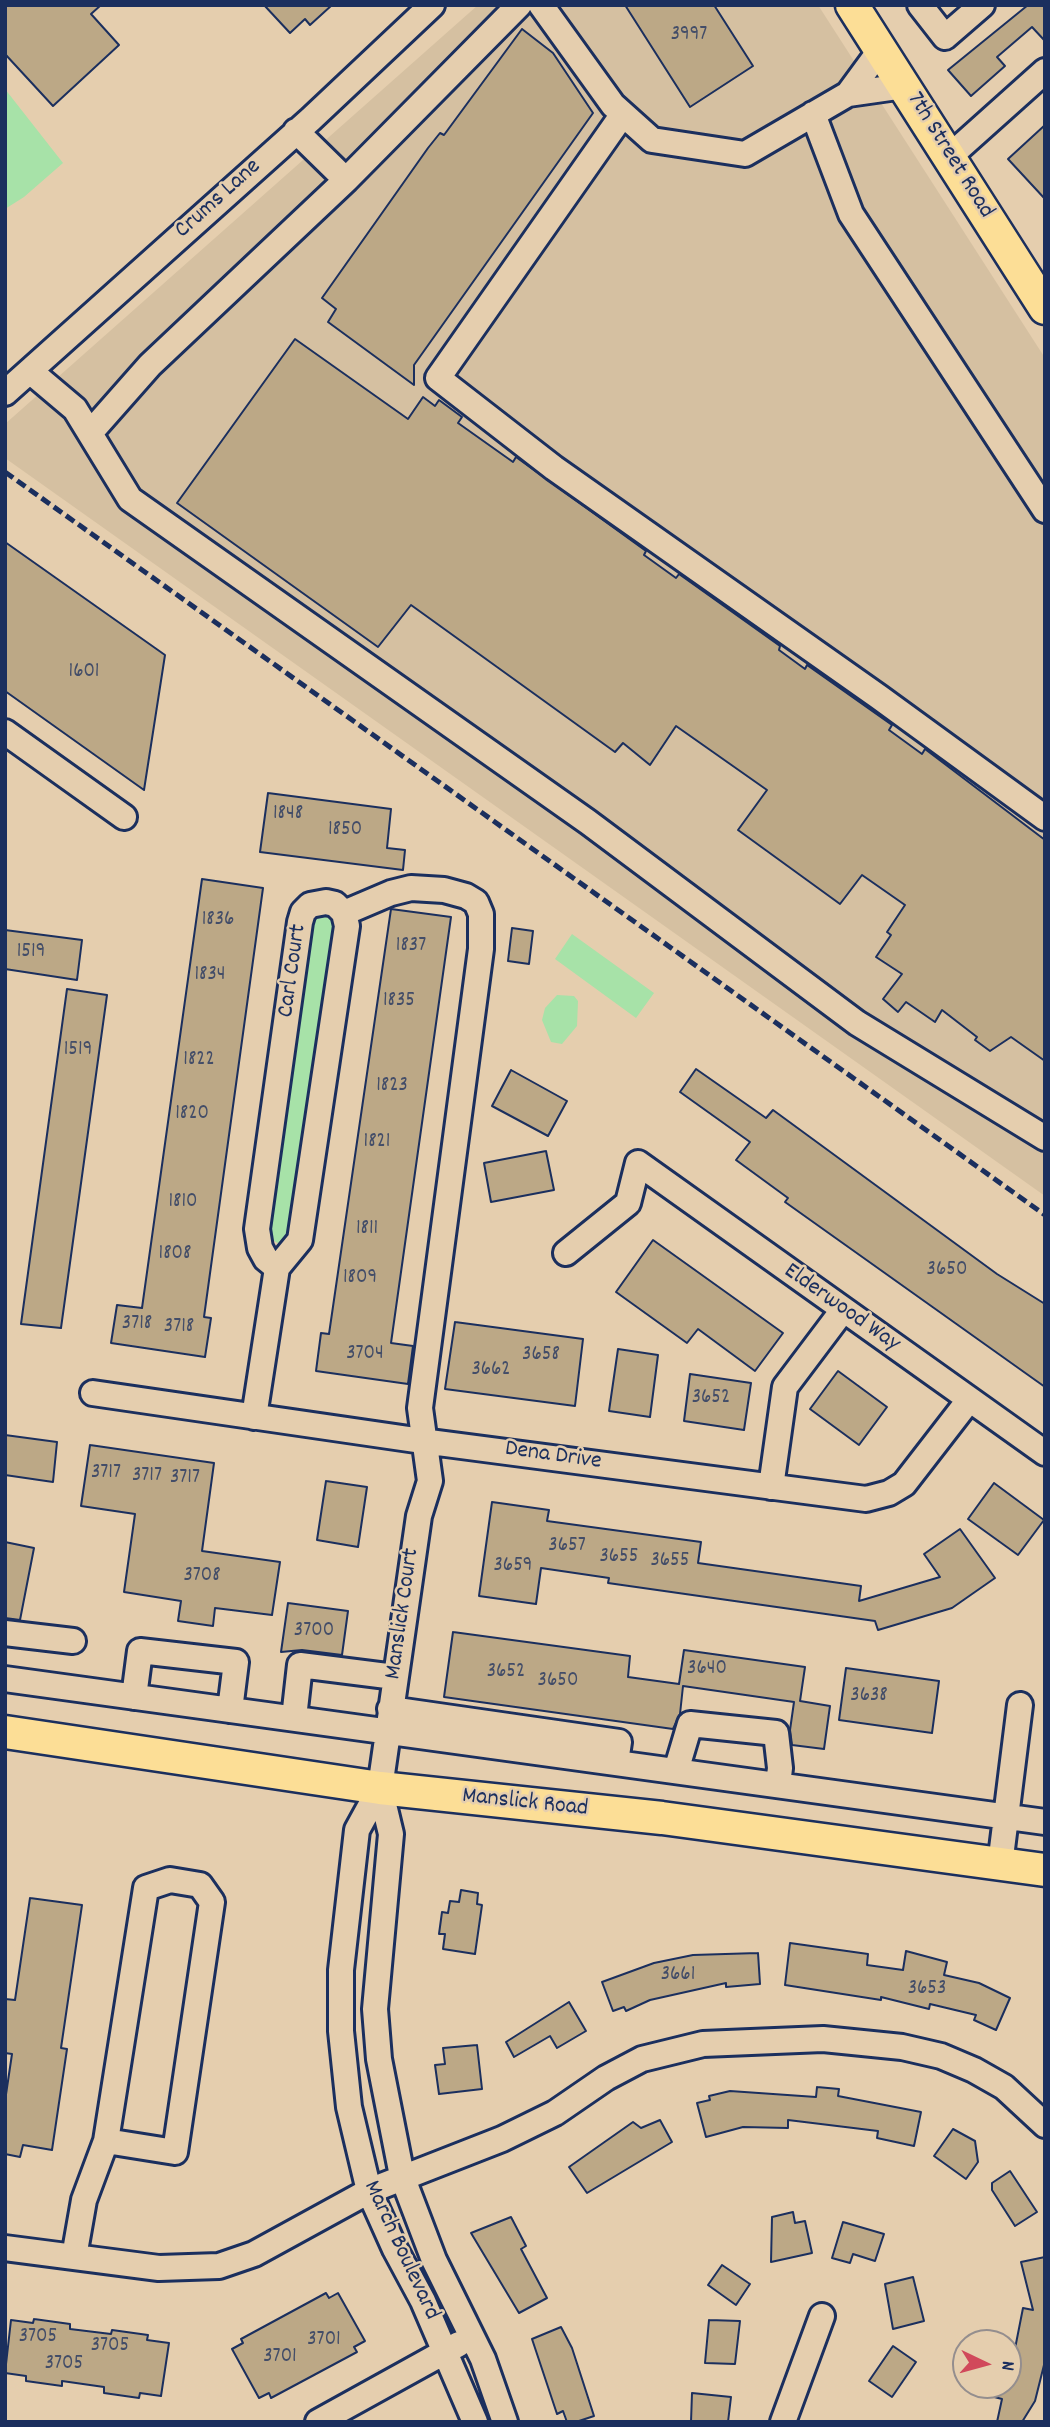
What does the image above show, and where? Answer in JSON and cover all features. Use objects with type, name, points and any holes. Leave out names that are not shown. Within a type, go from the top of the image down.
[{"type":"main road","name":"7th Street Road","points":[[852,5],[949,157],[1040,286]]},
{"type":"main road","name":"Manslick Road","points":[[5,1732],[380,1788],[687,1821],[1045,1870]]},
{"type":"street","name":"Crums Lane","points":[[5,393],[432,5]]},
{"type":"street","points":[[90,433],[150,365],[346,180],[519,5]]},
{"type":"street","points":[[541,5],[613,105],[652,140],[745,154],[848,94],[904,86]]},
{"type":"street","points":[[919,5],[945,37],[982,5]]},
{"type":"street","points":[[848,94],[881,49]]},
{"type":"street","points":[[949,157],[1045,71]]},
{"type":"street","points":[[623,114],[438,378],[554,468],[879,696],[1045,818]]},
{"type":"street","points":[[813,114],[851,214],[1045,510]]},
{"type":"street","points":[[296,131],[346,180]]},
{"type":"street","points":[[30,371],[75,409],[130,499],[588,822],[857,1023],[1045,1138]]},
{"type":"street","points":[[5,732],[124,817]]},
{"type":"street","name":"Manslick Court","points":[[344,913],[391,893],[411,888],[444,890],[466,896],[476,902],[481,915],[481,950],[420,1408],[430,1481],[419,1516],[380,1788]]},
{"type":"street","name":"Carl Court","points":[[335,904],[344,913],[347,926],[300,1240],[277,1268],[266,1259],[260,1248],[257,1229],[300,922],[303,912],[310,905],[335,904]]},
{"type":"street","name":"Elderwood Way","points":[[566,1252],[628,1203],[638,1163],[1045,1453]]},
{"type":"street","points":[[254,1418],[277,1268]]},
{"type":"street","points":[[771,1487],[785,1387],[843,1310]]},
{"type":"street","name":"Dena Drive","points":[[93,1393],[254,1418],[866,1499],[889,1493],[918,1470],[970,1400]]},
{"type":"street","points":[[5,1633],[73,1641]]},
{"type":"street","points":[[134,1697],[140,1651],[236,1662],[230,1710]]},
{"type":"street","points":[[294,1718],[300,1665],[395,1677]]},
{"type":"street","points":[[5,1679],[294,1718],[389,1720],[616,1762],[1045,1822]]},
{"type":"street","points":[[1000,1865],[1020,1705]]},
{"type":"street","points":[[676,1771],[690,1724],[776,1733],[780,1768],[778,1785]]},
{"type":"street","points":[[380,1788],[391,1834],[375,2009],[379,2059],[395,2152],[385,2184]]},
{"type":"street","name":"March Boulevard","points":[[380,1788],[357,1830],[341,1970],[341,2031],[349,2107],[385,2184],[446,2352],[475,2422]]},
{"type":"street","points":[[74,2257],[84,2200],[106,2141],[146,1888],[170,1880],[200,1885],[212,1902],[175,2152],[106,2141]]},
{"type":"street","points":[[5,2248],[159,2268],[219,2266],[254,2254],[385,2184],[502,2139],[555,2113],[606,2078],[642,2059],[676,2049],[734,2040],[823,2039],[902,2047],[941,2056],[1004,2087],[1045,2125]]},
{"type":"street","points":[[385,2184],[434,2260],[472,2337],[505,2422]]},
{"type":"street","points":[[783,2422],[822,2316]]},
{"type":"street","points":[[318,2422],[472,2337]]},
{"type":"shaded area","points":[[478,5],[818,5],[1045,358],[1045,1196],[5,458],[5,424]]},
{"type":"green space","points":[[5,89],[63,163],[24,197],[5,209]]},
{"type":"green space","points":[[323,915],[333,921],[334,932],[292,1232],[284,1243],[279,1244],[271,1239],[268,1233],[312,920]]},
{"type":"green space","points":[[572,934],[654,993],[636,1018],[555,959]]},
{"type":"green space","points":[[557,995],[574,996],[578,1001],[577,1026],[562,1044],[551,1042],[542,1020],[545,1008]]},
{"type":"building","points":[[5,5],[101,5],[91,14],[119,45],[53,106],[5,54]]},
{"type":"building","points":[[264,5],[332,5],[310,25],[305,19],[290,33]]},
{"type":"building","points":[[625,5],[714,5],[753,66],[690,107]]},
{"type":"building","points":[[1028,5],[1045,5],[1045,41],[1032,27],[997,57],[1005,66],[971,96],[948,70]]},
{"type":"building","points":[[522,29],[553,53],[593,113],[414,365],[414,385],[328,322],[336,309],[322,298],[428,148],[440,133],[444,135]]},
{"type":"building","points":[[1045,125],[1045,199],[1008,159]]},
{"type":"building","points":[[295,339],[408,419],[423,397],[435,406],[439,400],[462,417],[458,423],[513,462],[516,457],[646,551],[644,555],[676,578],[679,574],[780,646],[779,650],[805,669],[807,665],[892,725],[889,730],[922,754],[925,749],[1045,840],[1045,1061],[1011,1037],[990,1051],[975,1040],[977,1037],[942,1010],[935,1022],[906,1002],[898,1012],[883,999],[902,974],[876,957],[891,935],[887,932],[905,905],[862,875],[840,904],[738,830],[767,790],[676,726],[650,765],[623,743],[615,752],[411,605],[378,647],[177,503]]},
{"type":"building","points":[[5,542],[165,655],[144,790],[5,691]]},
{"type":"building","points":[[268,793],[391,809],[387,848],[405,850],[403,870],[260,852]]},
{"type":"building","points":[[202,879],[263,888],[204,1317],[211,1318],[205,1357],[111,1343],[117,1305],[142,1308]]},
{"type":"building","points":[[391,909],[451,917],[391,1343],[413,1346],[408,1384],[316,1371],[321,1333],[329,1334]]},
{"type":"building","points":[[512,928],[533,931],[529,964],[508,961]]},
{"type":"building","points":[[5,930],[82,940],[77,980],[5,969]]},
{"type":"building","points":[[67,989],[107,995],[61,1328],[21,1324]]},
{"type":"building","points":[[696,1069],[766,1118],[773,1110],[997,1274],[1045,1304],[1045,1387],[785,1202],[788,1198],[736,1160],[750,1142],[680,1092]]},
{"type":"building","points":[[511,1070],[567,1101],[548,1136],[492,1106]]},
{"type":"building","points":[[546,1151],[554,1190],[491,1202],[484,1163]]},
{"type":"building","points":[[653,1240],[783,1333],[755,1371],[698,1329],[687,1343],[616,1292]]},
{"type":"building","points":[[455,1322],[583,1339],[575,1406],[445,1389]]},
{"type":"building","points":[[618,1349],[658,1355],[650,1417],[609,1411]]},
{"type":"building","points":[[838,1371],[887,1407],[859,1445],[810,1409]]},
{"type":"building","points":[[690,1374],[751,1383],[744,1430],[684,1421]]},
{"type":"building","points":[[5,1435],[57,1442],[53,1482],[5,1475]]},
{"type":"building","points":[[90,1445],[214,1463],[202,1551],[280,1562],[272,1615],[215,1608],[213,1626],[178,1621],[181,1601],[124,1592],[135,1514],[81,1506]]},
{"type":"building","points":[[326,1481],[367,1487],[358,1547],[317,1540]]},
{"type":"building","points":[[994,1483],[1044,1520],[1018,1555],[968,1519]]},
{"type":"building","points":[[492,1502],[549,1510],[547,1521],[701,1542],[698,1563],[861,1586],[859,1601],[940,1577],[924,1554],[960,1529],[995,1578],[952,1608],[878,1630],[875,1621],[608,1583],[609,1578],[541,1568],[536,1604],[479,1596]]},
{"type":"building","points":[[5,1542],[34,1548],[20,1620],[5,1618]]},
{"type":"building","points":[[288,1603],[348,1611],[342,1655],[302,1650],[281,1652]]},
{"type":"building","points":[[453,1632],[630,1656],[628,1677],[679,1684],[684,1650],[805,1667],[800,1701],[830,1706],[824,1749],[792,1745],[790,1730],[794,1702],[683,1686],[680,1714],[673,1729],[444,1697]]},
{"type":"building","points":[[846,1668],[939,1681],[932,1733],[839,1720]]},
{"type":"building","points":[[461,1890],[478,1893],[477,1904],[482,1905],[475,1954],[443,1949],[445,1934],[439,1934],[442,1912],[448,1913],[450,1901],[459,1902]]},
{"type":"building","points":[[30,1898],[82,1905],[61,2048],[67,2049],[52,2150],[23,2145],[20,2157],[5,2154],[5,2101],[12,2054],[5,2053],[5,1999],[15,2000]]},
{"type":"building","points":[[790,1943],[868,1954],[867,1965],[903,1970],[906,1951],[947,1962],[944,1975],[979,1983],[1010,1998],[996,2030],[974,2020],[976,2015],[930,2004],[929,2009],[881,1997],[881,2000],[785,1985]]},
{"type":"building","points":[[758,1953],[760,1984],[726,1987],[726,1983],[650,2000],[626,2011],[624,2007],[613,2011],[602,1982],[654,1963],[693,1955]]},
{"type":"building","points":[[569,2002],[586,2031],[557,2048],[550,2036],[514,2057],[506,2042]]},
{"type":"building","points":[[477,2045],[482,2089],[439,2094],[435,2065],[445,2064],[443,2048]]},
{"type":"building","points":[[817,2087],[839,2089],[838,2096],[921,2112],[914,2146],[877,2138],[878,2131],[788,2120],[788,2128],[743,2127],[706,2137],[697,2103],[710,2100],[709,2096],[730,2091],[816,2097]]},
{"type":"building","points":[[660,2120],[672,2142],[587,2193],[569,2167],[633,2122],[641,2128]]},
{"type":"building","points":[[953,2129],[975,2141],[978,2162],[966,2179],[934,2156]]},
{"type":"building","points":[[1010,2171],[1037,2212],[1015,2226],[992,2190],[992,2183]]},
{"type":"building","points":[[793,2212],[795,2223],[805,2221],[812,2253],[771,2262],[772,2217]]},
{"type":"building","points":[[511,2217],[526,2246],[521,2249],[547,2298],[519,2313],[471,2233]]},
{"type":"building","points":[[843,2222],[884,2234],[875,2261],[853,2254],[850,2263],[832,2258]]},
{"type":"building","points":[[1045,2257],[1045,2361],[1035,2401],[1022,2422],[997,2422],[1002,2399],[1022,2399],[1022,2329],[1019,2329],[1023,2308],[1033,2310],[1021,2262]]},
{"type":"building","points":[[722,2265],[750,2284],[736,2305],[708,2285]]},
{"type":"building","points":[[913,2277],[924,2321],[893,2329],[885,2284]]},
{"type":"building","points":[[326,2293],[329,2298],[338,2293],[365,2341],[354,2347],[357,2352],[271,2398],[269,2393],[259,2398],[232,2349],[243,2343],[241,2339]]},
{"type":"building","points":[[34,2319],[70,2324],[70,2329],[111,2334],[112,2330],[148,2335],[147,2340],[169,2343],[161,2396],[140,2393],[139,2398],[104,2393],[104,2387],[62,2381],[62,2386],[26,2381],[26,2376],[5,2373],[11,2320],[33,2323]]},
{"type":"building","points":[[709,2320],[740,2321],[735,2364],[705,2363]]},
{"type":"building","points":[[561,2327],[572,2348],[594,2416],[576,2422],[567,2422],[563,2411],[557,2414],[532,2339]]},
{"type":"building","points":[[893,2346],[916,2362],[892,2397],[869,2381]]},
{"type":"building","points":[[692,2393],[731,2397],[728,2422],[691,2422]]},
{"type":"railway","points":[[5,472],[1045,1215]]}]
